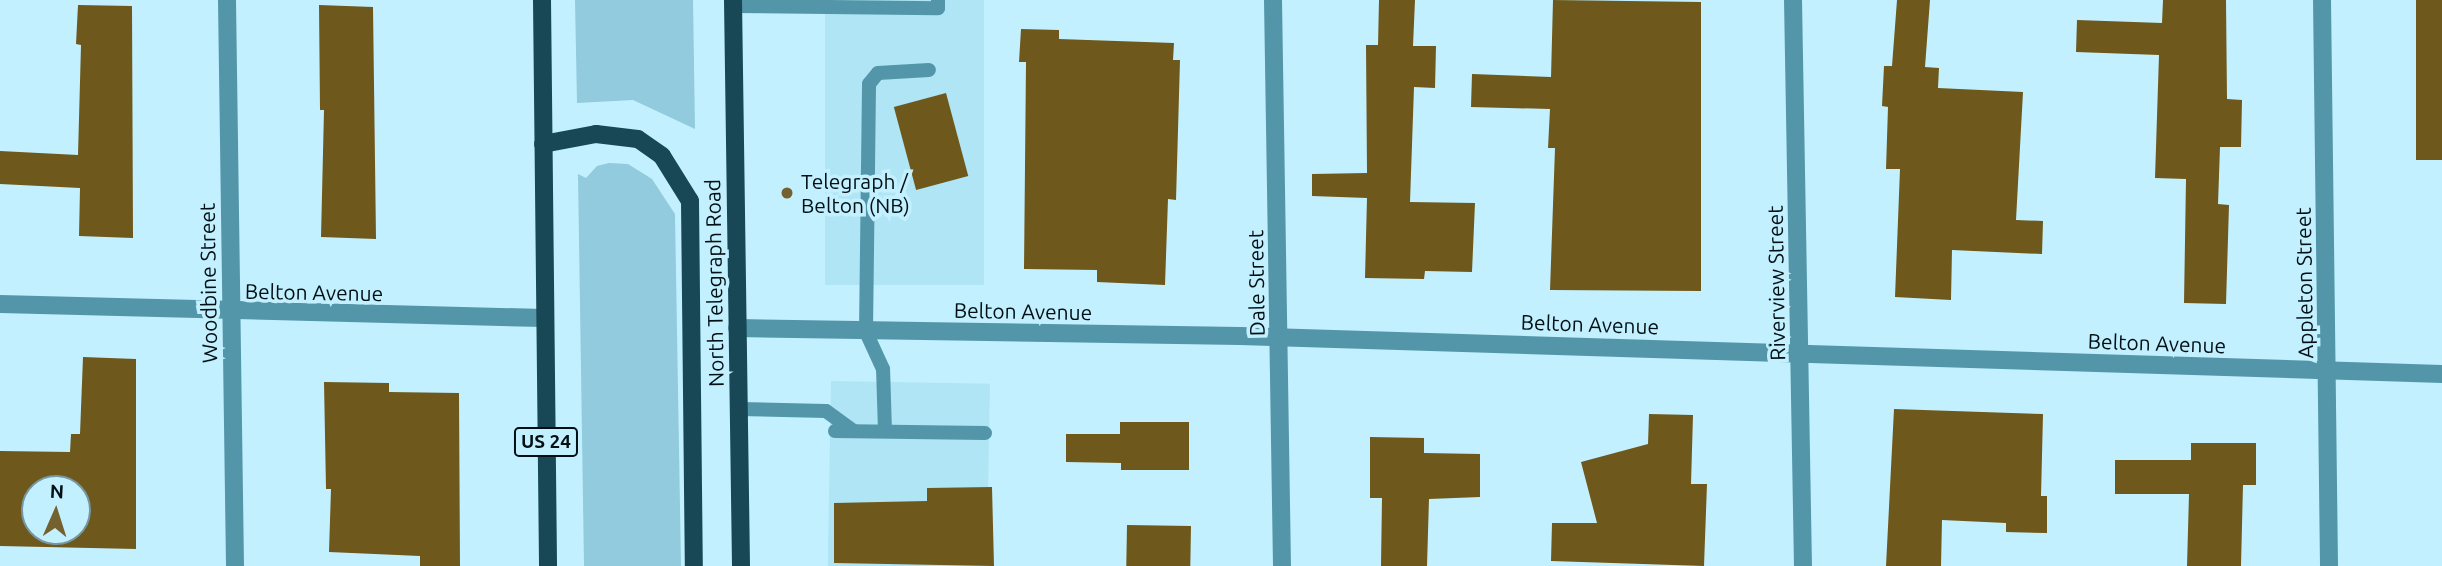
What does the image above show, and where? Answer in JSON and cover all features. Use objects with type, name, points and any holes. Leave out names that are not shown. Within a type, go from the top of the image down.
[{"type":"main road","name":"US 24","points":[[542,0],[548,566]]},
{"type":"main road","name":"North Telegraph Road","points":[[733,3],[741,566]]},
{"type":"main road","points":[[543,144],[596,134],[638,139],[662,156],[690,201],[694,566]]},
{"type":"street","name":"Woodbine Street","points":[[227,0],[235,566]]},
{"type":"street","name":"Dale Street","points":[[1273,0],[1282,566]]},
{"type":"street","name":"Riverview Street","points":[[1793,0],[1803,566]]},
{"type":"street","name":"Appleton Street","points":[[2322,0],[2329,566]]},
{"type":"street","name":"Belton Avenue","points":[[0,304],[231,313],[544,318]]},
{"type":"street","name":"Belton Avenue","points":[[737,328],[1280,337],[2442,374]]},
{"type":"lane","points":[[733,3],[938,8],[938,0]]},
{"type":"lane","points":[[885,431],[883,369],[866,332],[869,84],[878,73],[929,70]]},
{"type":"lane","points":[[738,409],[826,411],[854,431]]},
{"type":"lane","points":[[835,431],[985,433]]},
{"type":"shaded area","points":[[575,0],[693,0],[695,129],[633,100],[577,103]]},
{"type":"shaded area","points":[[825,0],[984,0],[984,285],[825,285]]},
{"type":"shaded area","points":[[609,163],[628,164],[652,179],[675,214],[681,566],[584,566],[578,174],[586,178],[597,166]]},
{"type":"shaded area","points":[[831,381],[990,384],[987,566],[828,566]]},
{"type":"building","points":[[1379,0],[1415,0],[1413,46],[1436,46],[1435,88],[1414,87],[1410,202],[1475,203],[1472,272],[1425,271],[1424,279],[1365,278],[1367,198],[1312,196],[1312,174],[1367,173],[1366,45],[1378,45]]},
{"type":"building","points":[[1553,0],[1701,2],[1701,291],[1550,290],[1555,148],[1548,148],[1550,109],[1471,107],[1472,74],[1551,77]]},
{"type":"building","points":[[1897,0],[1930,0],[1925,67],[1939,68],[1938,88],[2023,92],[2016,220],[2043,221],[2042,254],[1952,250],[1951,300],[1895,297],[1900,169],[1886,169],[1888,107],[1882,106],[1884,66],[1892,66]]},
{"type":"building","points":[[2163,0],[2226,0],[2227,99],[2242,100],[2241,147],[2220,147],[2218,204],[2229,205],[2226,304],[2184,303],[2186,179],[2155,178],[2159,55],[2076,52],[2077,20],[2162,23]]},
{"type":"building","points":[[2416,0],[2442,0],[2442,160],[2416,160]]},
{"type":"building","points":[[78,5],[132,6],[133,238],[79,236],[80,188],[0,184],[0,151],[78,155],[81,45],[76,44]]},
{"type":"building","points":[[319,5],[373,7],[376,239],[321,237],[324,110],[320,110]]},
{"type":"building","points":[[1021,29],[1059,30],[1059,39],[1174,43],[1173,60],[1180,60],[1176,200],[1168,199],[1165,285],[1097,282],[1097,270],[1024,269],[1026,62],[1019,62]]},
{"type":"building","points":[[946,93],[968,176],[916,190],[894,107]]},
{"type":"building","points":[[83,357],[136,359],[136,549],[0,546],[0,451],[70,452],[71,434],[80,434]]},
{"type":"building","points":[[324,382],[389,383],[389,392],[459,393],[460,566],[420,566],[420,556],[329,552],[331,489],[326,489]]},
{"type":"building","points":[[1894,409],[2043,414],[2041,496],[2047,496],[2047,533],[2006,532],[2006,523],[1942,520],[1941,566],[1886,566]]},
{"type":"building","points":[[1649,414],[1693,415],[1691,484],[1707,484],[1704,566],[1551,561],[1552,523],[1597,523],[1581,462],[1648,444]]},
{"type":"building","points":[[1120,422],[1189,422],[1189,470],[1121,470],[1121,463],[1066,462],[1066,434],[1120,434]]},
{"type":"building","points":[[1370,437],[1424,438],[1424,453],[1480,454],[1480,497],[1429,499],[1427,566],[1381,566],[1382,498],[1370,498]]},
{"type":"building","points":[[2191,443],[2256,443],[2256,485],[2243,485],[2241,566],[2187,566],[2189,494],[2115,494],[2115,460],[2191,460]]},
{"type":"building","points":[[992,487],[994,566],[834,563],[834,503],[927,501],[927,488]]},
{"type":"building","points":[[1127,525],[1191,526],[1190,566],[1126,566]]},
{"type":"place","name":"Telegraph / Belton (NB)","points":[[787,193]]}]
